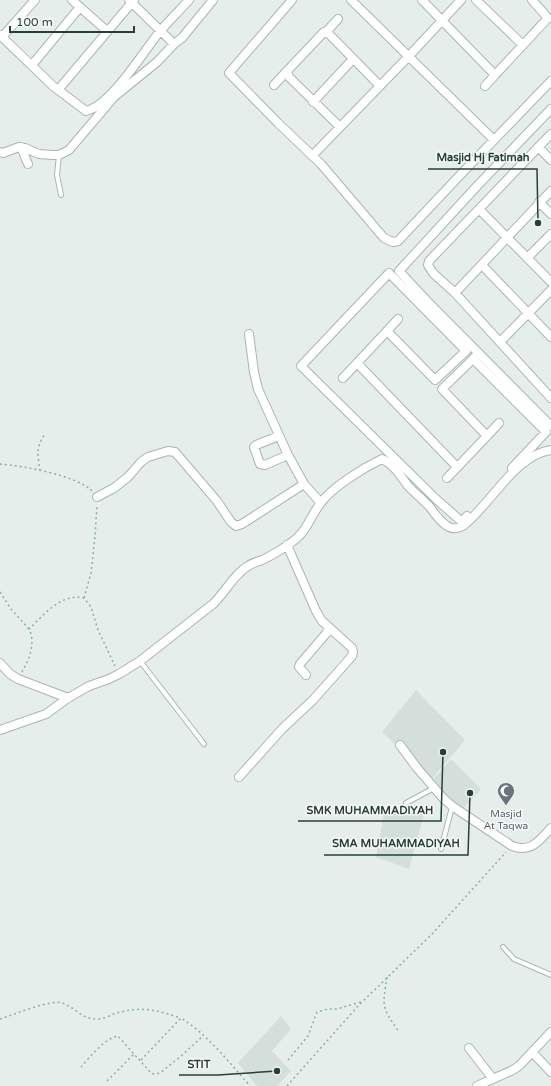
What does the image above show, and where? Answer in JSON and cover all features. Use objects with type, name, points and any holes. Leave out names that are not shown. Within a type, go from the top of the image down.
[{"type":"street","points":[[35,0],[1,36],[58,90],[86,111],[97,106],[117,87],[161,30],[189,0]]},
{"type":"street","points":[[72,0],[107,31]]},
{"type":"street","points":[[0,152],[3,153],[21,147],[39,154],[59,155],[69,150],[119,92],[157,62],[174,44],[182,38],[213,0]]},
{"type":"street","points":[[292,0],[229,73],[278,124],[335,179],[384,238],[393,242],[398,241],[551,81]]},
{"type":"street","points":[[351,0],[494,140]]},
{"type":"street","points":[[422,0],[494,75]]},
{"type":"street","points":[[312,156],[461,0]]},
{"type":"street","points":[[476,0],[523,45]]},
{"type":"street","points":[[485,86],[550,16],[532,0]]},
{"type":"street","points":[[58,90],[132,1],[174,44]]},
{"type":"street","points":[[32,65],[80,7]]},
{"type":"street","points":[[274,85],[338,19]]},
{"type":"street","points":[[326,32],[380,86]]},
{"type":"street","points":[[313,102],[353,59]]},
{"type":"street","points":[[287,71],[289,77],[340,127]]},
{"type":"street","points":[[468,348],[389,273],[301,366],[436,499],[462,522],[546,432],[473,359],[468,348],[399,271],[478,185],[551,109]]},
{"type":"street","points":[[551,134],[428,264],[433,273],[455,293],[551,398]]},
{"type":"street","points":[[21,147],[28,164]]},
{"type":"street","points":[[538,147],[551,160]]},
{"type":"street","points":[[455,293],[551,191]]},
{"type":"street","points":[[539,202],[551,214]]},
{"type":"street","points":[[479,209],[551,282]]},
{"type":"street","points":[[527,258],[551,234]]},
{"type":"street","points":[[482,265],[551,337]]},
{"type":"street","points":[[500,342],[551,290]]},
{"type":"street","points":[[343,378],[398,319]]},
{"type":"street","points":[[387,331],[487,436]]},
{"type":"street","points":[[249,334],[256,382],[279,436],[304,484],[321,503]]},
{"type":"street","points":[[434,380],[468,348]]},
{"type":"street","points":[[459,357],[473,359],[551,426]]},
{"type":"street","points":[[442,389],[473,359]]},
{"type":"street","points":[[357,363],[457,467]]},
{"type":"street","points":[[447,478],[499,423]]},
{"type":"street","points":[[279,436],[254,447],[260,464],[265,465],[288,455]]},
{"type":"street","points":[[97,497],[114,488],[128,477],[148,456],[171,450],[175,452],[217,501],[231,522],[236,526],[242,524],[304,484]]},
{"type":"street","points":[[0,730],[46,714],[88,686],[120,674],[140,661],[213,604],[239,573],[247,566],[262,560],[298,537],[321,503],[338,486],[362,470],[382,460],[387,461],[447,526],[451,528],[459,528],[473,517],[504,481],[529,460],[543,452],[551,450]]},
{"type":"street","points":[[239,777],[283,728],[313,700],[352,656],[353,652],[352,648],[322,621],[316,611],[287,545]]},
{"type":"street","points":[[306,675],[300,667],[300,664],[330,629]]},
{"type":"street","points":[[0,663],[10,674],[18,679],[68,698]]},
{"type":"street","points":[[400,745],[417,768],[443,798],[452,806],[512,846],[519,849],[529,848],[537,843],[551,828]]},
{"type":"street","points":[[477,1086],[513,1070],[520,1065],[551,1032]]},
{"type":"street","points":[[469,1048],[493,1079]]},
{"type":"street","points":[[532,1052],[551,1072]]},
{"type":"lane","points":[[59,155],[57,175],[61,195]]},
{"type":"lane","points":[[140,661],[204,744]]},
{"type":"lane","points":[[406,803],[435,788]]},
{"type":"lane","points":[[441,849],[452,806]]},
{"type":"lane","points":[[503,947],[514,959],[551,975]]},
{"type":"path","points":[[40,470],[38,444],[45,434]]},
{"type":"path","points":[[0,464],[40,470],[79,482],[88,487],[97,497],[95,537],[90,573],[84,598]]},
{"type":"path","points":[[0,592],[11,609],[29,629],[31,634],[32,640],[30,656],[18,679]]},
{"type":"path","points":[[29,629],[52,607],[61,601],[74,597],[84,598],[91,607],[105,647],[120,674]]},
{"type":"path","points":[[287,1086],[362,1001],[432,934],[512,846]]},
{"type":"path","points":[[387,977],[383,1002],[385,1012],[399,1032]]},
{"type":"path","points":[[288,1060],[308,1036],[317,1012],[328,1009],[337,1009],[362,1001]]},
{"type":"path","points":[[0,1019],[49,1003],[60,1002],[69,1005],[86,1018],[101,1019],[120,1012],[140,1009],[155,1010],[181,1018],[192,1024],[250,1086]]},
{"type":"path","points":[[141,1060],[181,1018]]},
{"type":"path","points":[[81,1066],[103,1044],[116,1036],[120,1037],[151,1073],[160,1073],[203,1036]]},
{"type":"path","points":[[107,1081],[135,1053]]},
{"type":"shaded area","points":[[416,690],[465,740],[431,780],[382,732]]},
{"type":"shaded area","points":[[451,759],[481,789],[462,810],[431,782]]},
{"type":"shaded area","points":[[385,807],[424,814],[409,869],[376,857]]},
{"type":"shaded area","points":[[281,1016],[291,1029],[272,1051],[291,1071],[277,1086],[257,1086],[238,1063]]},
{"type":"place","name":"Masjid Hj Fatimah","points":[[538,223]]},
{"type":"place","name":"SMK MUHAMMADIYAH","points":[[443,752]]},
{"type":"place","name":"SMA MUHAMMADIYAH","points":[[470,793]]},
{"type":"place","name":"Masjid At Taqwa","points":[[506,806]]},
{"type":"place","name":"STIT","points":[[277,1071]]}]
